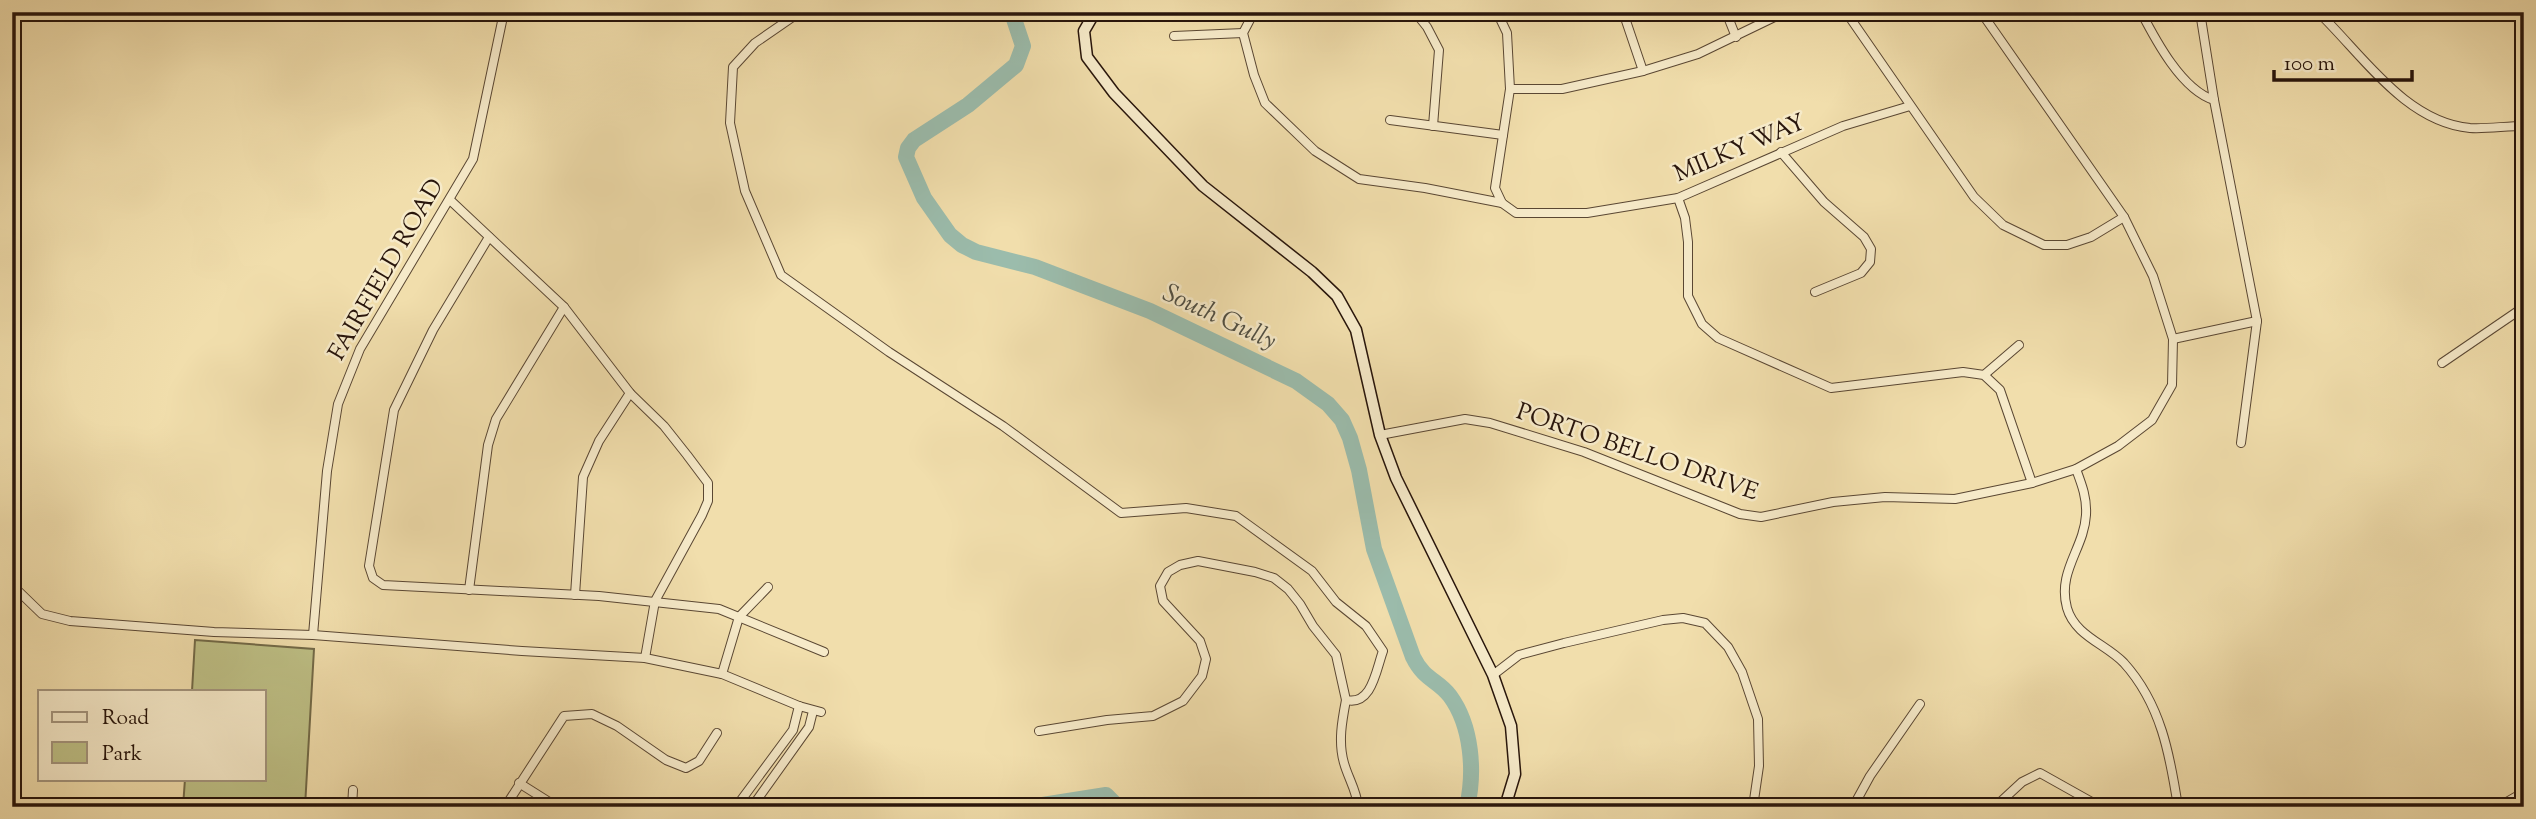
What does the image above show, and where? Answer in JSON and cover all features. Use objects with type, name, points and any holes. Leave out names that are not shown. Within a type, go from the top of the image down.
[{"type":"main road","points":[[1095,12],[1084,32],[1087,57],[1114,93],[1203,186],[1312,272],[1337,296],[1356,330],[1380,435],[1396,478],[1493,675],[1511,726],[1515,774],[1505,807]]},
{"type":"street","name":"FAIRFIELD ROAD","points":[[313,635],[327,471],[338,404],[360,349],[473,159],[504,12]]},
{"type":"street","points":[[800,12],[755,43],[733,67],[730,123],[745,191],[781,275],[889,352],[1003,426],[1121,513],[1186,508],[1236,516],[1312,571],[1336,602],[1366,626],[1382,651],[1371,687],[1360,700],[1346,700]]},
{"type":"street","points":[[1174,36],[1243,33],[1254,12]]},
{"type":"street","points":[[1415,12],[1427,27],[1438,50],[1433,126]]},
{"type":"street","points":[[1497,12],[1507,33],[1510,89],[1495,188],[1502,204]]},
{"type":"street","points":[[1623,12],[1643,71]]},
{"type":"street","points":[[1726,12],[1736,37]]},
{"type":"street","points":[[1510,89],[1562,89],[1643,71],[1698,54],[1784,12]]},
{"type":"street","points":[[1846,12],[1973,197],[2003,225],[2044,245],[2067,245],[2091,237],[2124,218]]},
{"type":"street","name":"PORTO BELLO DRIVE","points":[[1380,435],[1465,419],[1490,423],[1584,452],[1740,514],[1761,517],[1833,502],[1885,497],[1955,499],[2032,483],[2077,469],[2118,446],[2152,420],[2172,385],[2173,339],[2153,276],[2124,218],[1981,12]]},
{"type":"street","points":[[2141,12],[2179,73],[2205,97],[2214,100]]},
{"type":"street","points":[[2200,12],[2214,100],[2257,321],[2241,443]]},
{"type":"street","points":[[2318,12],[2395,92],[2425,115],[2468,128],[2524,126]]},
{"type":"street","name":"MILKY WAY","points":[[1243,33],[1265,103],[1315,151],[1359,179],[1425,188],[1502,204],[1508,209],[1525,214],[1587,213],[1678,198],[1843,127],[1910,106]]},
{"type":"street","points":[[1390,120],[1503,135]]},
{"type":"street","points":[[1781,152],[1824,202],[1864,237],[1871,249],[1870,262],[1861,273],[1815,292]]},
{"type":"street","points":[[1678,198],[1685,218],[1688,242],[1689,296],[1702,324],[1718,338],[1831,388],[1963,372],[1984,375],[2000,390],[2032,483]]},
{"type":"street","points":[[450,200],[564,307],[630,393],[664,426],[708,483],[708,501],[702,515],[655,601],[645,658]]},
{"type":"street","points":[[489,237],[433,330],[394,410],[369,566],[373,578],[383,585],[575,595],[719,609],[824,652]]},
{"type":"street","points":[[469,590],[488,445],[496,419],[564,307]]},
{"type":"street","points":[[2442,363],[2524,307]]},
{"type":"street","points":[[2173,339],[2257,321]]},
{"type":"street","points":[[1984,375],[2019,345]]},
{"type":"street","points":[[575,595],[583,477],[599,441],[630,393]]},
{"type":"street","points":[[2077,469],[2085,493],[2086,518],[2066,573],[2064,592],[2068,610],[2077,627],[2123,662],[2147,692],[2169,753],[2178,807]]},
{"type":"street","points":[[1039,731],[1153,716],[1183,701],[1202,676],[1206,659],[1200,640],[1163,601],[1160,586],[1168,572],[1180,565],[1198,561],[1255,572],[1274,578],[1288,589],[1335,655],[1346,700],[1340,736],[1341,750],[1358,807]]},
{"type":"street","points":[[12,585],[42,614],[70,621],[645,658],[722,674],[817,711],[809,727],[750,807],[738,804],[793,730],[799,706]]},
{"type":"street","points":[[722,674],[739,617],[768,587]]},
{"type":"street","points":[[1493,675],[1519,655],[1564,643],[1663,620],[1683,618],[1705,623],[1728,647],[1742,672],[1758,719],[1759,766],[1753,807]]},
{"type":"street","points":[[1853,807],[1870,776],[1920,704]]},
{"type":"street","points":[[505,807],[564,716],[592,714],[617,726],[666,760],[686,768],[699,761],[718,733]]},
{"type":"street","points":[[1994,807],[2022,782],[2040,773],[2096,807]]},
{"type":"street","points":[[519,783],[557,807]]},
{"type":"street","points":[[354,790],[352,804],[361,807]]},
{"type":"street","points":[[2498,807],[2524,792]]},
{"type":"green space","points":[[195,640],[314,649],[305,807],[183,807],[185,780],[266,780],[266,690],[192,690]]},
{"type":"waterway","name":"South Gully","points":[[1007,12],[1013,16],[1023,46],[1016,65],[968,105],[914,140],[908,148],[906,157],[924,198],[950,235],[962,245],[976,252],[1035,267],[1150,311],[1296,381],[1328,404],[1342,420],[1350,438],[1374,549],[1413,657],[1422,671],[1450,696],[1463,721],[1471,764],[1467,807]]},
{"type":"waterway","name":"South Gully","points":[[1030,807],[1106,795],[1118,807]]}]
